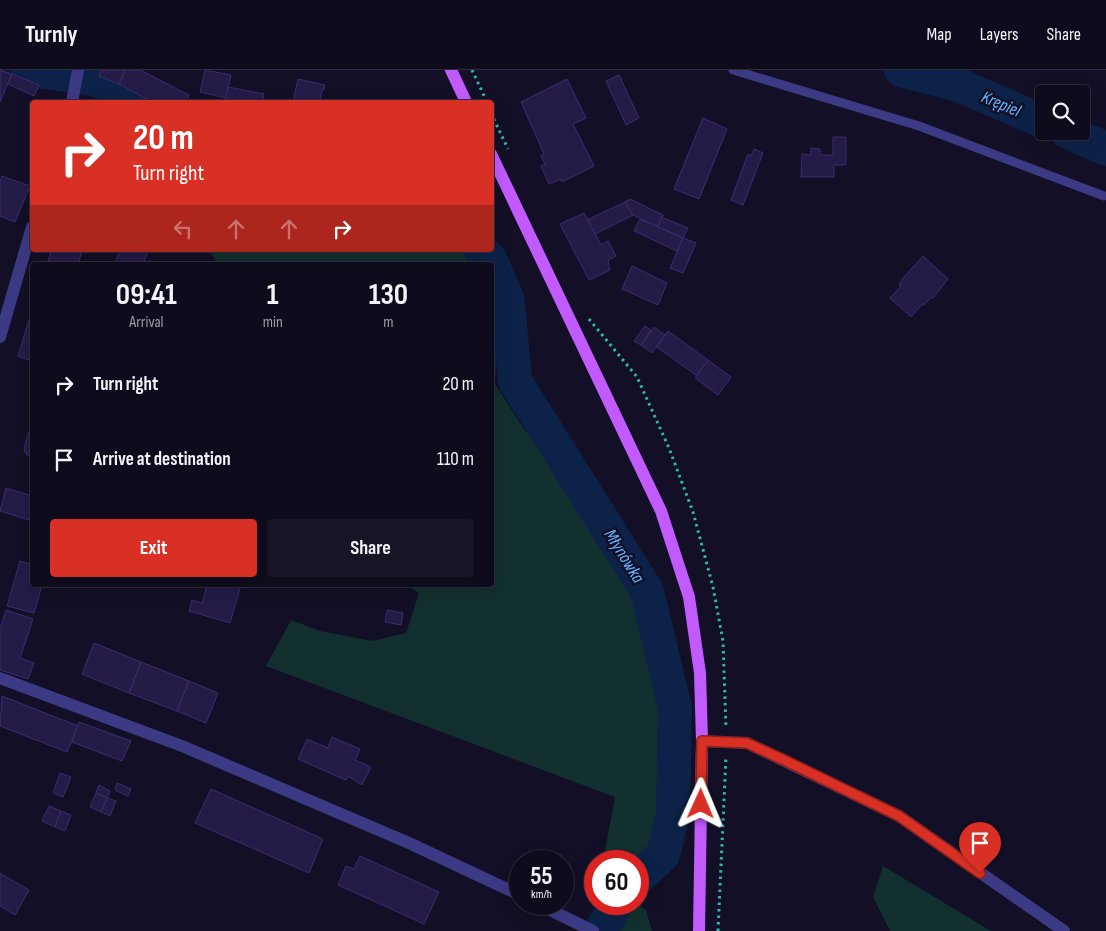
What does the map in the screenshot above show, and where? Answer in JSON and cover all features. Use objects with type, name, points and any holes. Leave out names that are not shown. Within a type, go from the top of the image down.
[{"type":"main road","points":[[451,70],[465,100]]},
{"type":"main road","points":[[494,160],[661,511],[676,550],[689,597],[700,674],[702,741],[699,931]]},
{"type":"street","points":[[73,99],[78,70]]},
{"type":"street","points":[[0,337],[30,234]]},
{"type":"street","points":[[0,678],[182,746],[409,843],[509,890]]},
{"type":"street","points":[[702,741],[747,743],[899,816],[1064,931]]},
{"type":"street","points":[[561,915],[592,930]]},
{"type":"lane","points":[[733,70],[919,126],[1104,196]]},
{"type":"path","points":[[472,70],[486,100]]},
{"type":"green space","points":[[210,252],[478,252],[486,262],[216,262]]},
{"type":"green space","points":[[494,278],[500,292],[495,384],[524,429],[601,523],[615,554],[639,597],[669,707],[672,729],[662,825],[652,875],[649,877],[649,850],[605,850],[615,797],[266,666],[291,620],[320,631],[373,641],[406,633],[419,593],[410,587],[494,587]]},
{"type":"green space","points":[[883,866],[991,931],[890,931],[873,897]]},
{"type":"green space","points":[[592,915],[647,915],[652,931],[586,931]]},
{"type":"building","points":[[0,70],[12,74],[0,102]]},
{"type":"building","points":[[101,70],[125,70],[119,84],[99,76]]},
{"type":"building","points":[[125,70],[140,70],[189,95],[187,100],[148,100],[119,84]]},
{"type":"building","points":[[205,70],[231,75],[226,98],[200,92]]},
{"type":"building","points":[[12,74],[39,85],[34,96],[8,84]]},
{"type":"building","points":[[619,75],[639,118],[626,125],[606,81]]},
{"type":"building","points":[[298,79],[325,85],[320,100],[293,100]]},
{"type":"building","points":[[567,79],[586,118],[573,124],[594,166],[562,182],[561,179],[549,184],[541,166],[545,164],[541,156],[544,154],[521,102]]},
{"type":"building","points":[[228,87],[264,94],[262,100],[225,100]]},
{"type":"building","points":[[703,118],[727,129],[699,199],[674,189]]},
{"type":"building","points":[[833,137],[846,137],[846,165],[834,165],[834,177],[801,177],[802,154],[811,155],[811,148],[820,149],[820,155],[833,155]]},
{"type":"building","points":[[754,149],[763,153],[743,205],[731,200],[748,154],[751,156]]},
{"type":"building","points":[[2,176],[30,186],[15,222],[0,216],[0,182]]},
{"type":"building","points":[[630,199],[663,215],[658,227],[633,215],[625,202]]},
{"type":"building","points":[[625,202],[633,215],[595,234],[587,220]]},
{"type":"building","points":[[584,213],[601,245],[608,241],[616,256],[608,260],[610,270],[589,280],[560,224]]},
{"type":"building","points":[[661,217],[688,228],[683,238],[658,227]]},
{"type":"building","points":[[640,219],[683,238],[677,251],[634,231]]},
{"type":"building","points":[[683,238],[696,243],[683,273],[670,268]]},
{"type":"building","points":[[50,252],[81,252],[79,262],[48,262]]},
{"type":"building","points":[[119,252],[147,252],[144,262],[115,262]]},
{"type":"building","points":[[923,256],[948,279],[933,298],[924,305],[922,304],[911,317],[890,298],[901,286],[899,285],[904,277]]},
{"type":"building","points":[[632,266],[667,283],[658,305],[622,289]]},
{"type":"building","points":[[30,317],[30,360],[18,356]]},
{"type":"building","points":[[645,326],[651,330],[641,345],[634,341]]},
{"type":"building","points":[[654,327],[665,335],[652,353],[641,345]]},
{"type":"building","points":[[668,331],[708,360],[697,376],[657,347]]},
{"type":"building","points":[[708,360],[731,377],[718,395],[695,378]]},
{"type":"building","points":[[29,431],[30,456],[26,454],[24,449]]},
{"type":"building","points":[[6,488],[30,495],[30,520],[0,511]]},
{"type":"building","points":[[20,561],[30,564],[30,587],[41,587],[34,613],[7,606]]},
{"type":"building","points":[[206,587],[240,587],[230,623],[189,611],[192,600],[202,603]]},
{"type":"building","points":[[6,610],[33,619],[20,658],[34,663],[28,679],[0,670],[0,629]]},
{"type":"building","points":[[387,610],[403,613],[401,625],[385,622]]},
{"type":"building","points":[[94,643],[141,662],[129,693],[82,674]]},
{"type":"building","points":[[141,662],[189,681],[177,711],[129,693]]},
{"type":"building","points":[[189,681],[218,693],[206,723],[177,711]]},
{"type":"building","points":[[2,696],[78,726],[67,752],[0,726]]},
{"type":"building","points":[[79,722],[131,741],[122,761],[72,742]]},
{"type":"building","points":[[332,737],[360,749],[355,760],[371,767],[362,785],[348,776],[346,780],[298,759],[307,739],[328,748]]},
{"type":"building","points":[[60,773],[71,777],[63,797],[53,793]]},
{"type":"building","points":[[117,783],[131,789],[128,796],[115,790]]},
{"type":"building","points":[[99,785],[110,791],[107,798],[96,793]]},
{"type":"building","points":[[211,789],[323,839],[309,873],[195,823]]},
{"type":"building","points":[[96,793],[107,798],[101,812],[90,807]]},
{"type":"building","points":[[107,798],[116,801],[110,816],[101,812]]},
{"type":"building","points":[[49,806],[61,811],[55,827],[42,821]]},
{"type":"building","points":[[61,811],[71,815],[65,831],[55,827]]},
{"type":"building","points":[[360,856],[439,892],[424,924],[338,885],[346,866],[354,869]]},
{"type":"building","points":[[0,873],[29,890],[15,915],[0,906]]},
{"type":"waterway","name":"Młynówka","points":[[28,70],[88,78],[110,84],[140,100]]},
{"type":"waterway","name":"Krępiel","points":[[901,70],[959,85],[1035,118]]},
{"type":"waterway","name":"Krępiel","points":[[1086,140],[1106,149]]},
{"type":"waterway","name":"Młynówka","points":[[483,252],[491,262]]},
{"type":"waterway","name":"Młynówka","points":[[494,268],[508,301],[515,381],[647,591],[675,708],[673,814],[663,855],[649,868]]},
{"type":"waterway","name":"Młynówka","points":[[601,931],[610,915]]},
{"type":"route","points":[[701,804],[702,741],[747,743],[899,816],[980,873]]}]
